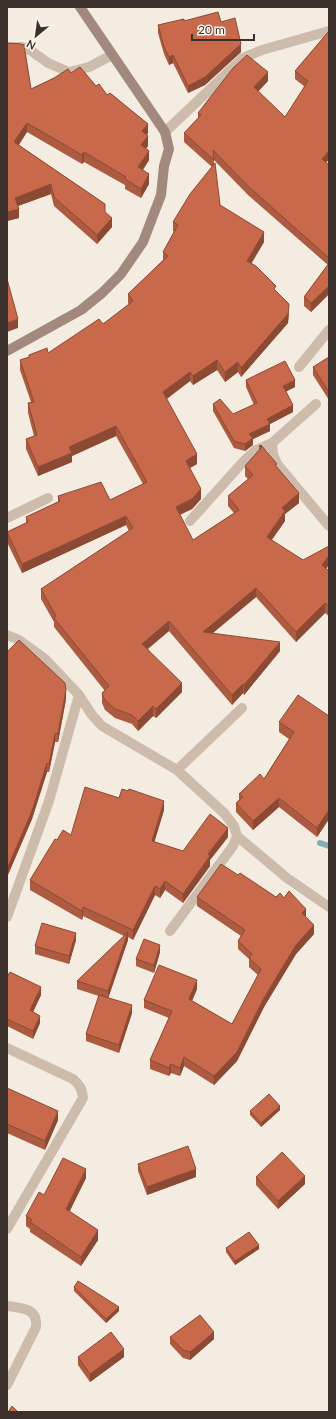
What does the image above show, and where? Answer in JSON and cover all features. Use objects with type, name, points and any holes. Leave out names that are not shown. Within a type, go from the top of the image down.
[{"type":"main road","points":[[7,351],[81,310],[102,293],[121,274],[143,242],[161,195],[164,166],[169,149],[165,132],[80,7]]},
{"type":"street","points":[[165,132],[243,58],[262,50],[329,31]]},
{"type":"street","points":[[7,47],[22,47],[30,50],[48,63],[69,72],[89,67],[112,55]]},
{"type":"street","points":[[300,367],[329,330]]},
{"type":"street","points":[[190,521],[242,463],[256,450],[272,444],[316,404]]},
{"type":"street","points":[[272,444],[273,454],[277,464],[329,526]]},
{"type":"street","points":[[7,518],[48,498]]},
{"type":"street","points":[[7,635],[19,640],[44,659],[79,695],[92,715],[102,726],[177,770],[224,813],[234,826],[237,836],[287,878],[329,908]]},
{"type":"street","points":[[7,917],[49,801],[79,695]]},
{"type":"street","points":[[177,770],[242,708]]},
{"type":"street","points":[[170,931],[233,846],[237,836]]},
{"type":"street","points":[[7,1048],[73,1079],[79,1084],[83,1091],[83,1098],[7,1229]]},
{"type":"street","points":[[7,1306],[22,1308],[30,1311],[35,1315],[36,1322],[36,1327],[7,1385]]},
{"type":"building","points":[[218,12],[221,22],[235,18],[241,44],[205,77],[188,86],[173,55],[169,57],[164,47],[158,25],[184,19],[184,21]]},
{"type":"building","points":[[329,31],[329,151],[322,159],[329,165],[329,258],[248,186],[213,150],[214,160],[184,133],[201,115],[198,113],[233,68],[247,55],[268,72],[254,87],[285,117],[308,81],[295,71]]},
{"type":"building","points":[[7,43],[24,45],[31,89],[54,78],[68,69],[71,73],[80,67],[96,86],[99,84],[107,95],[110,93],[148,124],[142,131],[148,136],[141,145],[149,151],[138,167],[149,174],[141,189],[125,179],[126,177],[84,152],[82,155],[27,123],[14,142],[105,204],[105,212],[112,218],[97,235],[54,197],[51,184],[15,198],[19,209],[7,212]]},
{"type":"building","points":[[215,163],[220,205],[264,232],[247,261],[256,266],[276,286],[274,289],[289,304],[288,314],[241,368],[238,362],[225,372],[217,360],[193,376],[190,372],[163,392],[197,454],[186,461],[201,489],[192,499],[176,507],[193,540],[239,510],[228,496],[253,475],[245,466],[262,447],[259,446],[261,445],[277,464],[275,465],[299,493],[282,508],[285,511],[267,537],[303,560],[329,546],[329,555],[322,565],[329,571],[329,606],[325,603],[296,632],[256,588],[203,632],[280,642],[244,685],[243,684],[232,695],[169,621],[142,644],[182,683],[156,709],[153,706],[138,721],[132,715],[115,709],[105,700],[102,693],[109,686],[54,618],[56,616],[41,589],[133,528],[126,516],[22,564],[7,532],[28,522],[26,517],[60,501],[58,496],[101,482],[110,500],[147,482],[116,426],[69,447],[72,453],[38,467],[26,439],[37,435],[28,403],[34,402],[20,360],[47,348],[48,353],[99,319],[103,324],[133,301],[128,294],[168,256],[163,252],[178,225],[173,222],[190,194]]},
{"type":"building","points":[[329,263],[329,286],[311,303],[304,297]]},
{"type":"building","points":[[7,279],[18,319],[7,323]]},
{"type":"building","points":[[329,357],[329,392],[313,367]]},
{"type":"building","points":[[285,361],[295,380],[283,386],[293,405],[267,419],[270,424],[249,434],[253,438],[245,444],[234,441],[213,404],[220,399],[233,414],[257,403],[246,380]]},
{"type":"building","points":[[19,640],[65,683],[66,690],[58,733],[55,734],[49,764],[47,763],[32,811],[7,869],[7,652]]},
{"type":"building","points":[[298,695],[329,716],[329,810],[317,828],[279,798],[253,821],[236,803],[243,797],[239,794],[260,774],[264,779],[294,732],[279,722]]},
{"type":"building","points":[[85,787],[119,798],[122,789],[128,791],[129,789],[164,801],[152,841],[183,851],[210,814],[228,828],[208,854],[210,856],[183,894],[165,881],[160,889],[155,886],[133,930],[83,907],[82,911],[30,880],[55,839],[57,840],[63,830],[71,835]]},
{"type":"building","points":[[221,864],[238,875],[240,873],[276,897],[280,893],[284,898],[289,891],[306,909],[302,913],[314,925],[296,945],[264,998],[237,1052],[214,1076],[184,1057],[180,1068],[171,1064],[169,1068],[150,1060],[172,1011],[144,1000],[159,965],[197,980],[189,999],[232,1024],[261,969],[249,958],[252,954],[238,941],[245,930],[197,897]]},
{"type":"building","points":[[42,923],[76,933],[69,956],[35,946]]},
{"type":"building","points":[[128,932],[108,991],[77,981]]},
{"type":"building","points":[[144,939],[160,945],[154,965],[136,959]]},
{"type":"building","points":[[10,972],[41,987],[30,1010],[40,1016],[33,1031],[7,1019],[7,977]]},
{"type":"building","points":[[99,995],[132,1005],[119,1045],[86,1034]]},
{"type":"building","points":[[7,1088],[58,1111],[45,1141],[7,1124]]},
{"type":"building","points":[[269,1094],[280,1106],[261,1123],[250,1111]]},
{"type":"building","points":[[188,1146],[196,1169],[147,1187],[138,1164]]},
{"type":"building","points":[[282,1152],[305,1176],[278,1201],[256,1177]]},
{"type":"building","points":[[63,1158],[86,1169],[66,1209],[98,1230],[81,1257],[30,1222],[32,1220],[26,1216],[39,1192],[44,1195]]},
{"type":"building","points":[[249,1232],[259,1245],[235,1261],[226,1248]]},
{"type":"building","points":[[78,1281],[119,1307],[106,1319],[74,1287]]},
{"type":"building","points":[[200,1315],[214,1332],[190,1352],[183,1350],[170,1337]]},
{"type":"building","points":[[111,1332],[124,1349],[90,1374],[78,1357]]},
{"type":"building","points":[[12,1406],[18,1412],[8,1412]]},
{"type":"waterway","points":[[320,843],[329,846]]}]
